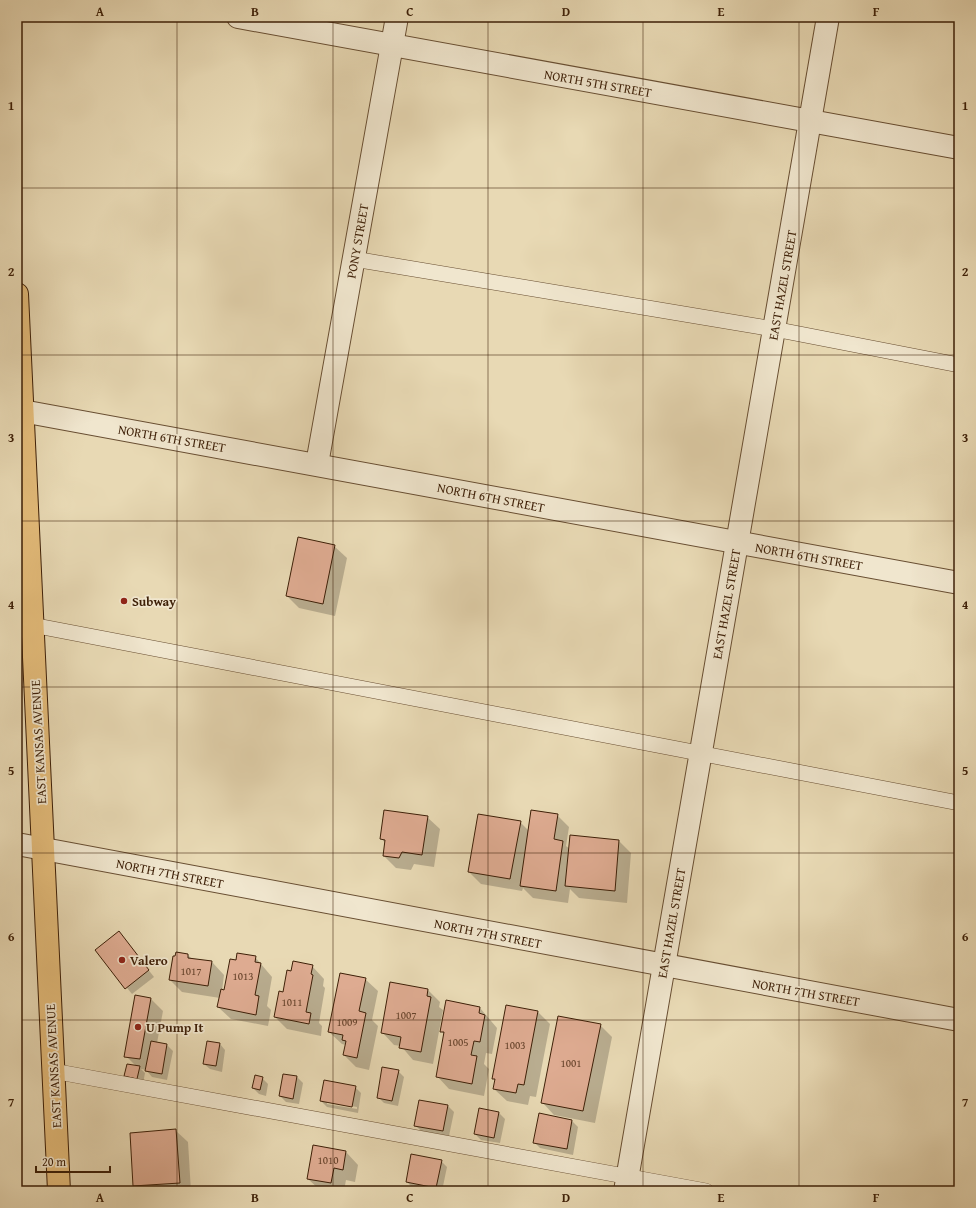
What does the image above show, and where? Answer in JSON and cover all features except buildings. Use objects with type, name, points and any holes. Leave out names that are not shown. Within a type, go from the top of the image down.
[{"type":"main road","name":"EAST KANSAS AVENUE","points":[[17,294],[59,1191]]},
{"type":"street","name":"NORTH 5TH STREET","points":[[238,17],[959,148]]},
{"type":"street","name":"PONY STREET","points":[[317,464],[397,17]]},
{"type":"street","name":"EAST HAZEL STREET","points":[[626,1184],[828,17]]},
{"type":"street","name":"NORTH 6TH STREET","points":[[22,411],[959,583]]},
{"type":"street","name":"NORTH 7TH STREET","points":[[17,844],[663,966],[959,1020]]},
{"type":"lane","points":[[354,259],[774,329],[959,365]]},
{"type":"lane","points":[[32,625],[959,803]]},
{"type":"lane","points":[[53,1071],[626,1184],[706,1191]]},
{"type":"place","name":"Subway","points":[[124,601]]},
{"type":"place","name":"Valero","points":[[122,960]]},
{"type":"place","name":"U Pump It","points":[[138,1027]]}]
